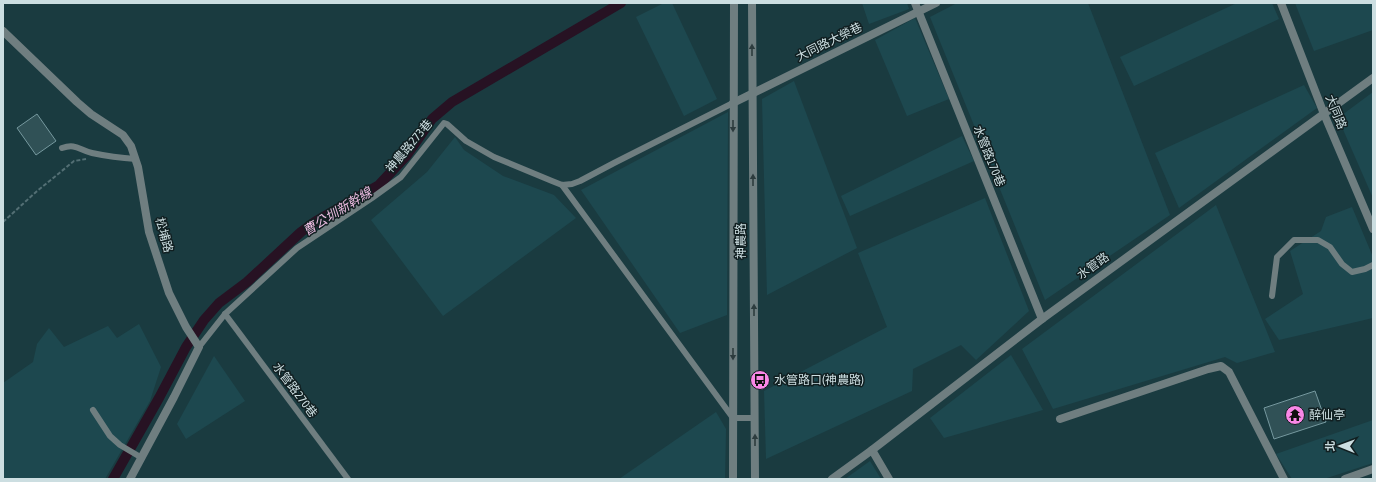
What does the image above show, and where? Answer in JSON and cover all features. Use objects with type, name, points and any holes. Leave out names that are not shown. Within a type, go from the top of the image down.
[{"type":"street","name":"神農路","points":[[733,479],[734,3]]},
{"type":"street","name":"神農路","points":[[752,3],[755,479]]},
{"type":"street","name":"水管路170巷","points":[[915,3],[1042,319]]},
{"type":"street","name":"大同路大榮巷","points":[[733,103],[936,3]]},
{"type":"street","name":"大同路","points":[[1281,3],[1324,114],[1373,229]]},
{"type":"street","name":"松埔路","points":[[3,31],[76,102],[91,114],[123,135],[131,146],[138,167],[149,232],[169,293],[186,327],[198,346]]},
{"type":"street","name":"水管路","points":[[832,479],[1042,319],[1373,78]]},
{"type":"street","points":[[130,479],[139,456],[198,346]]},
{"type":"street","points":[[1060,419],[1208,369],[1221,366],[1229,372],[1284,479]]},
{"type":"street","points":[[872,450],[889,479]]},
{"type":"street","points":[[1345,479],[1373,469]]},
{"type":"lane","points":[[562,185],[580,181],[733,103]]},
{"type":"lane","name":"神農路273巷","points":[[198,346],[225,314],[297,248],[401,177],[444,123],[466,141],[494,157],[562,185]]},
{"type":"lane","points":[[62,148],[73,146],[94,153],[136,159]]},
{"type":"lane","points":[[562,185],[733,418],[755,418]]},
{"type":"lane","points":[[1272,296],[1277,257],[1294,240],[1318,240],[1330,247],[1342,264],[1352,272],[1365,269],[1373,265]]},
{"type":"lane","name":"水管路270巷","points":[[225,314],[348,479]]},
{"type":"lane","points":[[93,410],[110,436],[120,445],[139,456]]},
{"type":"path","points":[[3,222],[36,192],[74,161],[89,159]]},
{"type":"shaded area","points":[[664,3],[672,3],[717,99],[684,116],[636,17]]},
{"type":"shaded area","points":[[862,3],[907,3],[909,9],[869,24]]},
{"type":"shaded area","points":[[957,3],[1088,3],[1170,215],[1045,300],[930,17]]},
{"type":"shaded area","points":[[1237,3],[1272,3],[1279,19],[1134,86],[1120,57]]},
{"type":"shaded area","points":[[1295,3],[1373,3],[1373,30],[1314,51]]},
{"type":"shaded area","points":[[915,18],[949,99],[907,116],[875,40]]},
{"type":"shaded area","points":[[794,81],[857,248],[767,295],[762,99]]},
{"type":"shaded area","points":[[1304,85],[1317,108],[1179,208],[1155,153]]},
{"type":"shaded area","points":[[1373,92],[1373,198],[1338,118]]},
{"type":"shaded area","points":[[728,112],[727,315],[680,333],[581,190]]},
{"type":"shaded area","points":[[962,136],[974,161],[850,216],[841,196]]},
{"type":"shaded area","points":[[455,137],[464,150],[503,176],[554,195],[576,218],[443,316],[371,220],[427,172]]},
{"type":"shaded area","points":[[985,198],[1029,311],[976,360],[961,345],[913,369],[912,391],[766,459],[764,391],[887,327],[858,253]]},
{"type":"shaded area","points":[[1216,205],[1275,352],[1237,363],[1225,357],[1053,409],[1022,349]]},
{"type":"shaded area","points":[[1352,207],[1373,257],[1373,318],[1279,340],[1265,319],[1303,294],[1290,251],[1321,231],[1326,217]]},
{"type":"shaded area","points":[[139,324],[161,367],[150,401],[105,479],[3,479],[3,383],[33,362],[37,344],[49,328],[64,347],[108,326],[117,338]]},
{"type":"shaded area","points":[[1011,355],[1043,410],[944,438],[930,418]]},
{"type":"shaded area","points":[[214,356],[245,401],[186,439],[177,424]]},
{"type":"shaded area","points":[[716,412],[726,429],[725,479],[619,479]]},
{"type":"shaded area","points":[[1373,420],[1373,463],[1324,479],[1292,479],[1276,454]]},
{"type":"shaded area","points":[[870,461],[881,479],[845,479]]},
{"type":"building","points":[[37,114],[56,141],[36,155],[17,128]]},
{"type":"building","name":"醉仙亭","points":[[1315,391],[1326,422],[1274,439],[1264,408]]},
{"type":"waterway","name":"曹公圳新幹線","points":[[113,479],[186,347],[204,320],[219,303],[247,282],[301,232],[316,221],[379,185],[407,155],[432,119],[452,102],[621,3]]},
{"type":"place","name":"水管路口(神農路)","points":[[760,380]]},
{"type":"place","name":"醉仙亭","points":[[1295,415]]}]
